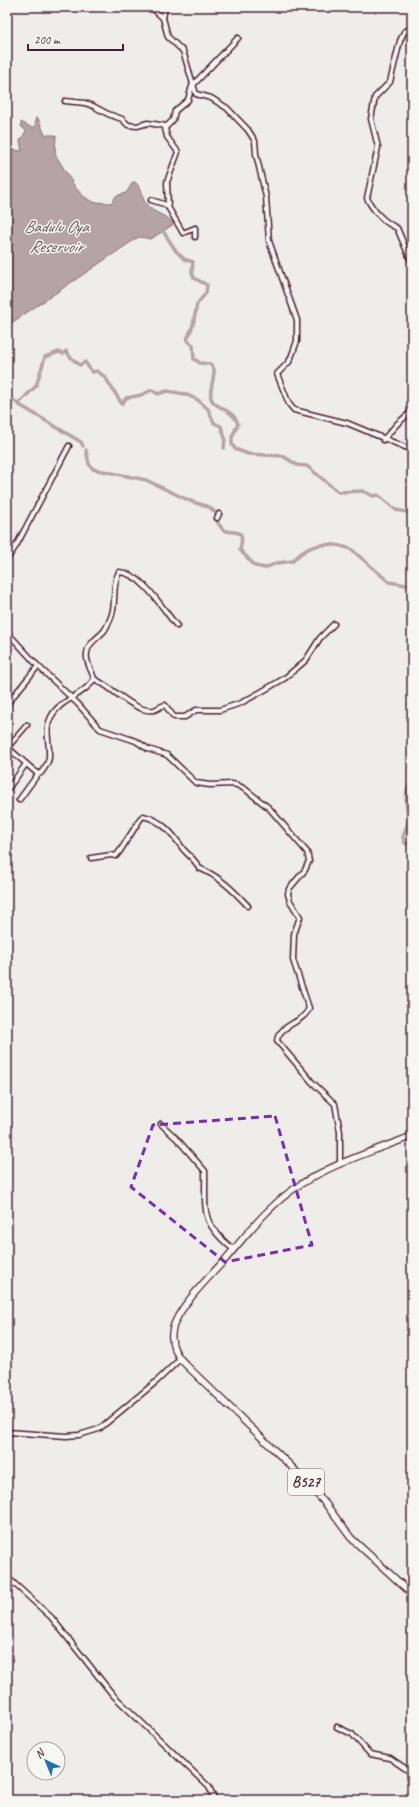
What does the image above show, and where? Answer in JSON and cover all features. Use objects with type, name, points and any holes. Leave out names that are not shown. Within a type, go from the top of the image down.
[{"type":"main road","name":"B527","points":[[412,1136],[340,1164],[311,1178],[282,1198],[265,1213],[190,1300],[175,1322],[172,1331],[173,1343],[180,1359],[188,1368],[294,1469],[325,1503],[351,1538],[412,1594]]},
{"type":"main road","points":[[407,1800],[412,1793]]},
{"type":"street","points":[[151,7],[163,18]]},
{"type":"street","points":[[165,8],[163,18],[168,37],[183,51],[192,86],[198,95],[211,98],[227,108],[248,130],[255,141],[256,154],[266,198],[269,241],[297,320],[297,341],[295,348],[289,362],[277,374],[289,404],[294,410],[339,420],[383,440],[412,450]]},
{"type":"street","points":[[412,28],[404,32],[400,41],[390,82],[375,96],[371,119],[378,147],[367,198],[370,205],[387,224],[397,228],[400,231],[412,263]]},
{"type":"street","points":[[195,237],[195,228],[183,233],[168,207],[167,182],[178,152],[166,136],[166,126],[173,120],[175,111],[188,100],[192,86],[238,38]]},
{"type":"street","points":[[65,102],[85,103],[113,117],[122,119],[128,125],[137,126],[148,123],[166,126]]},
{"type":"street","points":[[151,200],[168,207]]},
{"type":"street","points":[[383,440],[397,424],[412,411]]},
{"type":"street","points":[[7,559],[16,546],[69,446]]},
{"type":"street","points":[[178,626],[167,614],[156,598],[142,585],[126,572],[119,572],[115,589],[113,613],[104,631],[90,645],[87,653],[87,662],[94,679],[140,708],[154,710],[165,705],[174,717],[185,717],[196,710],[220,710],[241,703],[286,678],[306,660],[320,638],[334,624]]},
{"type":"street","points":[[7,632],[100,729],[136,741],[148,749],[167,755],[196,783],[210,785],[232,784],[245,789],[269,808],[307,852],[309,861],[305,870],[289,889],[288,894],[290,901],[300,917],[294,934],[293,960],[310,1008],[308,1013],[281,1032],[277,1041],[312,1082],[335,1104],[340,1132],[340,1164]]},
{"type":"street","points":[[7,704],[38,666]]},
{"type":"street","points":[[19,800],[38,774],[41,773],[49,758],[47,731],[51,717],[64,701],[91,684],[94,679]]},
{"type":"street","points":[[27,724],[7,747],[38,774]]},
{"type":"street","points":[[7,790],[26,764]]},
{"type":"street","points":[[91,858],[111,855],[116,856],[141,818],[143,816],[151,818],[160,822],[179,840],[184,850],[196,860],[199,868],[211,872],[230,887],[248,906]]},
{"type":"street","points":[[161,1124],[191,1154],[205,1171],[204,1202],[206,1213],[215,1232],[233,1249]]},
{"type":"street","points":[[7,1432],[66,1436],[78,1435],[99,1429],[157,1381],[180,1359]]},
{"type":"street","points":[[7,1577],[51,1617],[113,1695],[209,1787],[215,1800]]},
{"type":"street","points":[[337,1727],[352,1734],[370,1754],[390,1758],[412,1772]]},
{"type":"highlighted area","points":[[275,1116],[312,1245],[225,1262],[131,1187],[153,1125]]},
{"type":"water","name":"Badulu Oya Reservoir","points":[[36,118],[38,118],[45,135],[56,135],[55,154],[75,187],[82,195],[92,202],[111,203],[116,196],[126,193],[133,182],[135,182],[139,187],[147,205],[174,224],[151,239],[140,237],[137,238],[7,326],[7,149],[22,151],[20,141],[26,131],[21,126],[21,122],[33,128],[36,125]]},
{"type":"waterway","points":[[163,231],[176,251],[184,259],[193,262],[192,272],[194,278],[207,285],[206,293],[197,304],[193,325],[187,340],[193,345],[194,359],[200,363],[210,364],[214,369],[211,398],[213,402],[236,419],[238,424],[232,437],[232,444],[235,449],[248,454],[283,456],[297,465],[307,466],[338,492],[363,491],[373,496],[378,495],[396,510],[412,513]]},
{"type":"waterway","points":[[18,404],[36,386],[45,357],[59,352],[63,354],[66,351],[69,356],[80,365],[85,362],[92,372],[97,371],[105,377],[122,404],[126,398],[141,395],[152,390],[158,394],[167,391],[185,394],[198,400],[208,409],[214,423],[221,426],[225,438],[224,448]]},
{"type":"waterway","points":[[7,394],[18,404],[81,442],[83,446]]},
{"type":"waterway","points":[[86,450],[89,464],[93,469],[146,480],[190,501],[209,507],[217,514],[218,523],[223,530],[241,534],[240,550],[255,566],[265,568],[277,563],[293,561],[306,550],[320,545],[327,544],[343,546],[351,549],[389,582],[412,586]]},
{"type":"waterway","points":[[412,763],[412,780],[407,790],[406,802],[409,819],[403,837],[404,842],[412,847]]}]
